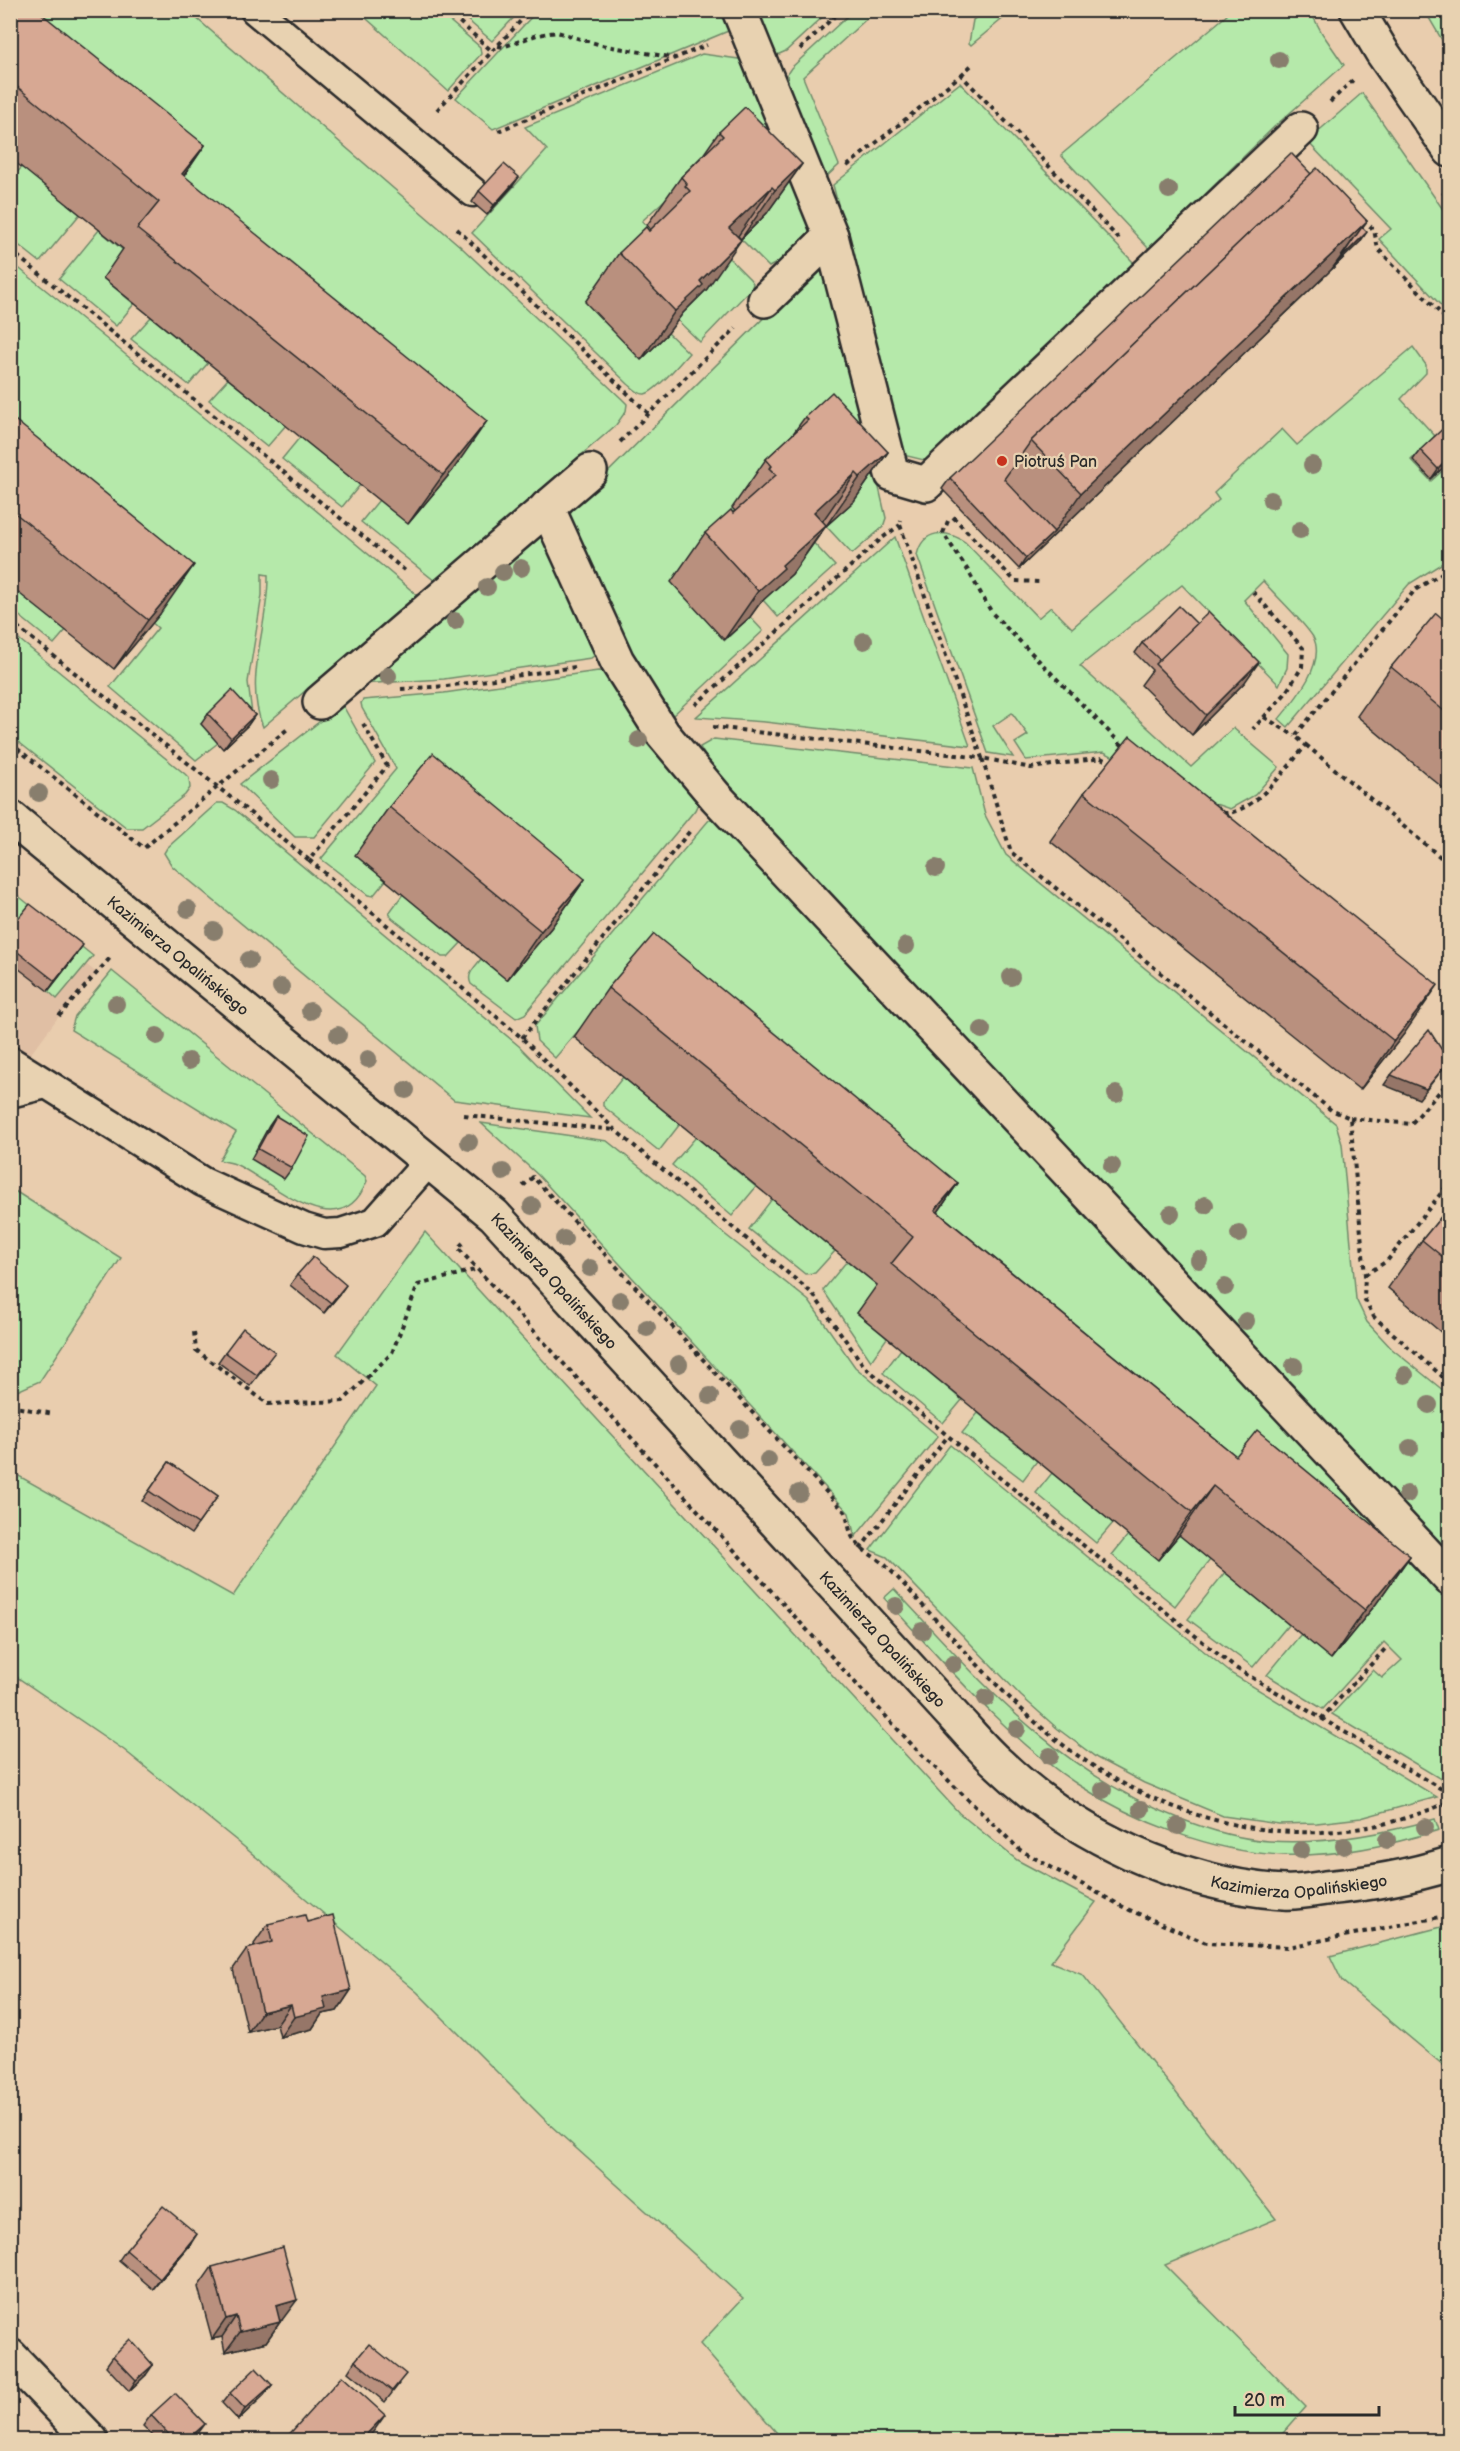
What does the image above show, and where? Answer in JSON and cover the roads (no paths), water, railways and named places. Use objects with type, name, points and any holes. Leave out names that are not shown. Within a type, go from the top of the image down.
[{"type":"street","points":[[1358,10],[1382,52],[1449,150]]},
{"type":"street","points":[[743,20],[831,236],[892,474],[926,484],[1301,129]]},
{"type":"street","points":[[754,310],[831,236]]},
{"type":"street","points":[[335,694],[590,471]]},
{"type":"street","points":[[547,507],[617,661],[716,797],[1449,1579]]},
{"type":"street","name":"Kazimierza Opalińskiego","points":[[10,817],[430,1160],[494,1215],[999,1765],[1084,1829],[1158,1866],[1197,1878],[1285,1892],[1359,1885],[1407,1877],[1449,1864]]},
{"type":"street","points":[[10,2356],[91,2440]]},
{"type":"lane","points":[[255,10],[473,192]]},
{"type":"lane","points":[[10,1061],[203,1182],[304,1228],[324,1234],[341,1233],[375,1222],[430,1160]]},
{"type":"lane","points":[[10,1094],[46,1084]]},
{"type":"place","name":"Piotruś Pan","points":[[1002,461]]}]
